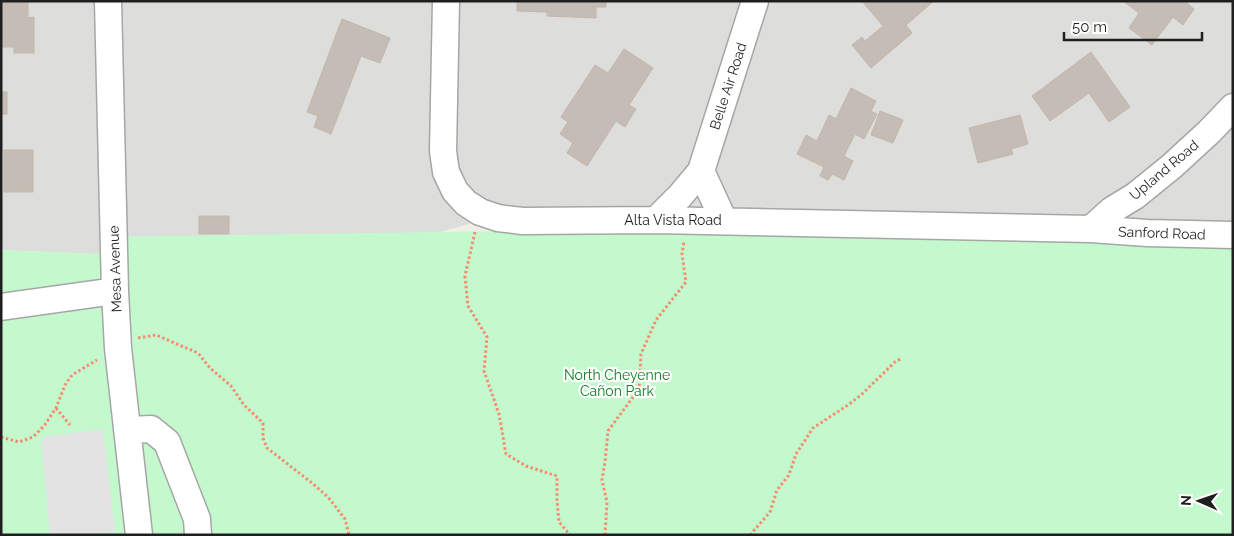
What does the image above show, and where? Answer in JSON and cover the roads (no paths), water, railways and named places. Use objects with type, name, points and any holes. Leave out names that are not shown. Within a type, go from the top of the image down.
[{"type":"street","name":"Mesa Avenue","points":[[108,1],[118,348],[139,535]]},
{"type":"street","name":"Alta Vista Road","points":[[446,1],[443,151],[446,172],[455,191],[466,203],[480,212],[498,218],[522,221],[686,220],[1091,229]]},
{"type":"street","name":"Belle Air Road","points":[[656,220],[680,196],[700,171],[755,1]]},
{"type":"street","name":"Upland Road","points":[[1091,229],[1112,210],[1135,196],[1172,166],[1233,107]]},
{"type":"street","points":[[700,171],[724,221]]},
{"type":"street","name":"Sanford Road","points":[[1091,229],[1147,233],[1233,235]]},
{"type":"street","points":[[1,307],[115,291]]},
{"type":"street","points":[[127,430],[151,429],[167,442],[197,519],[198,535]]},
{"type":"park label","name":"North Cheyenne Cañon Park","points":[[617,384]]}]
